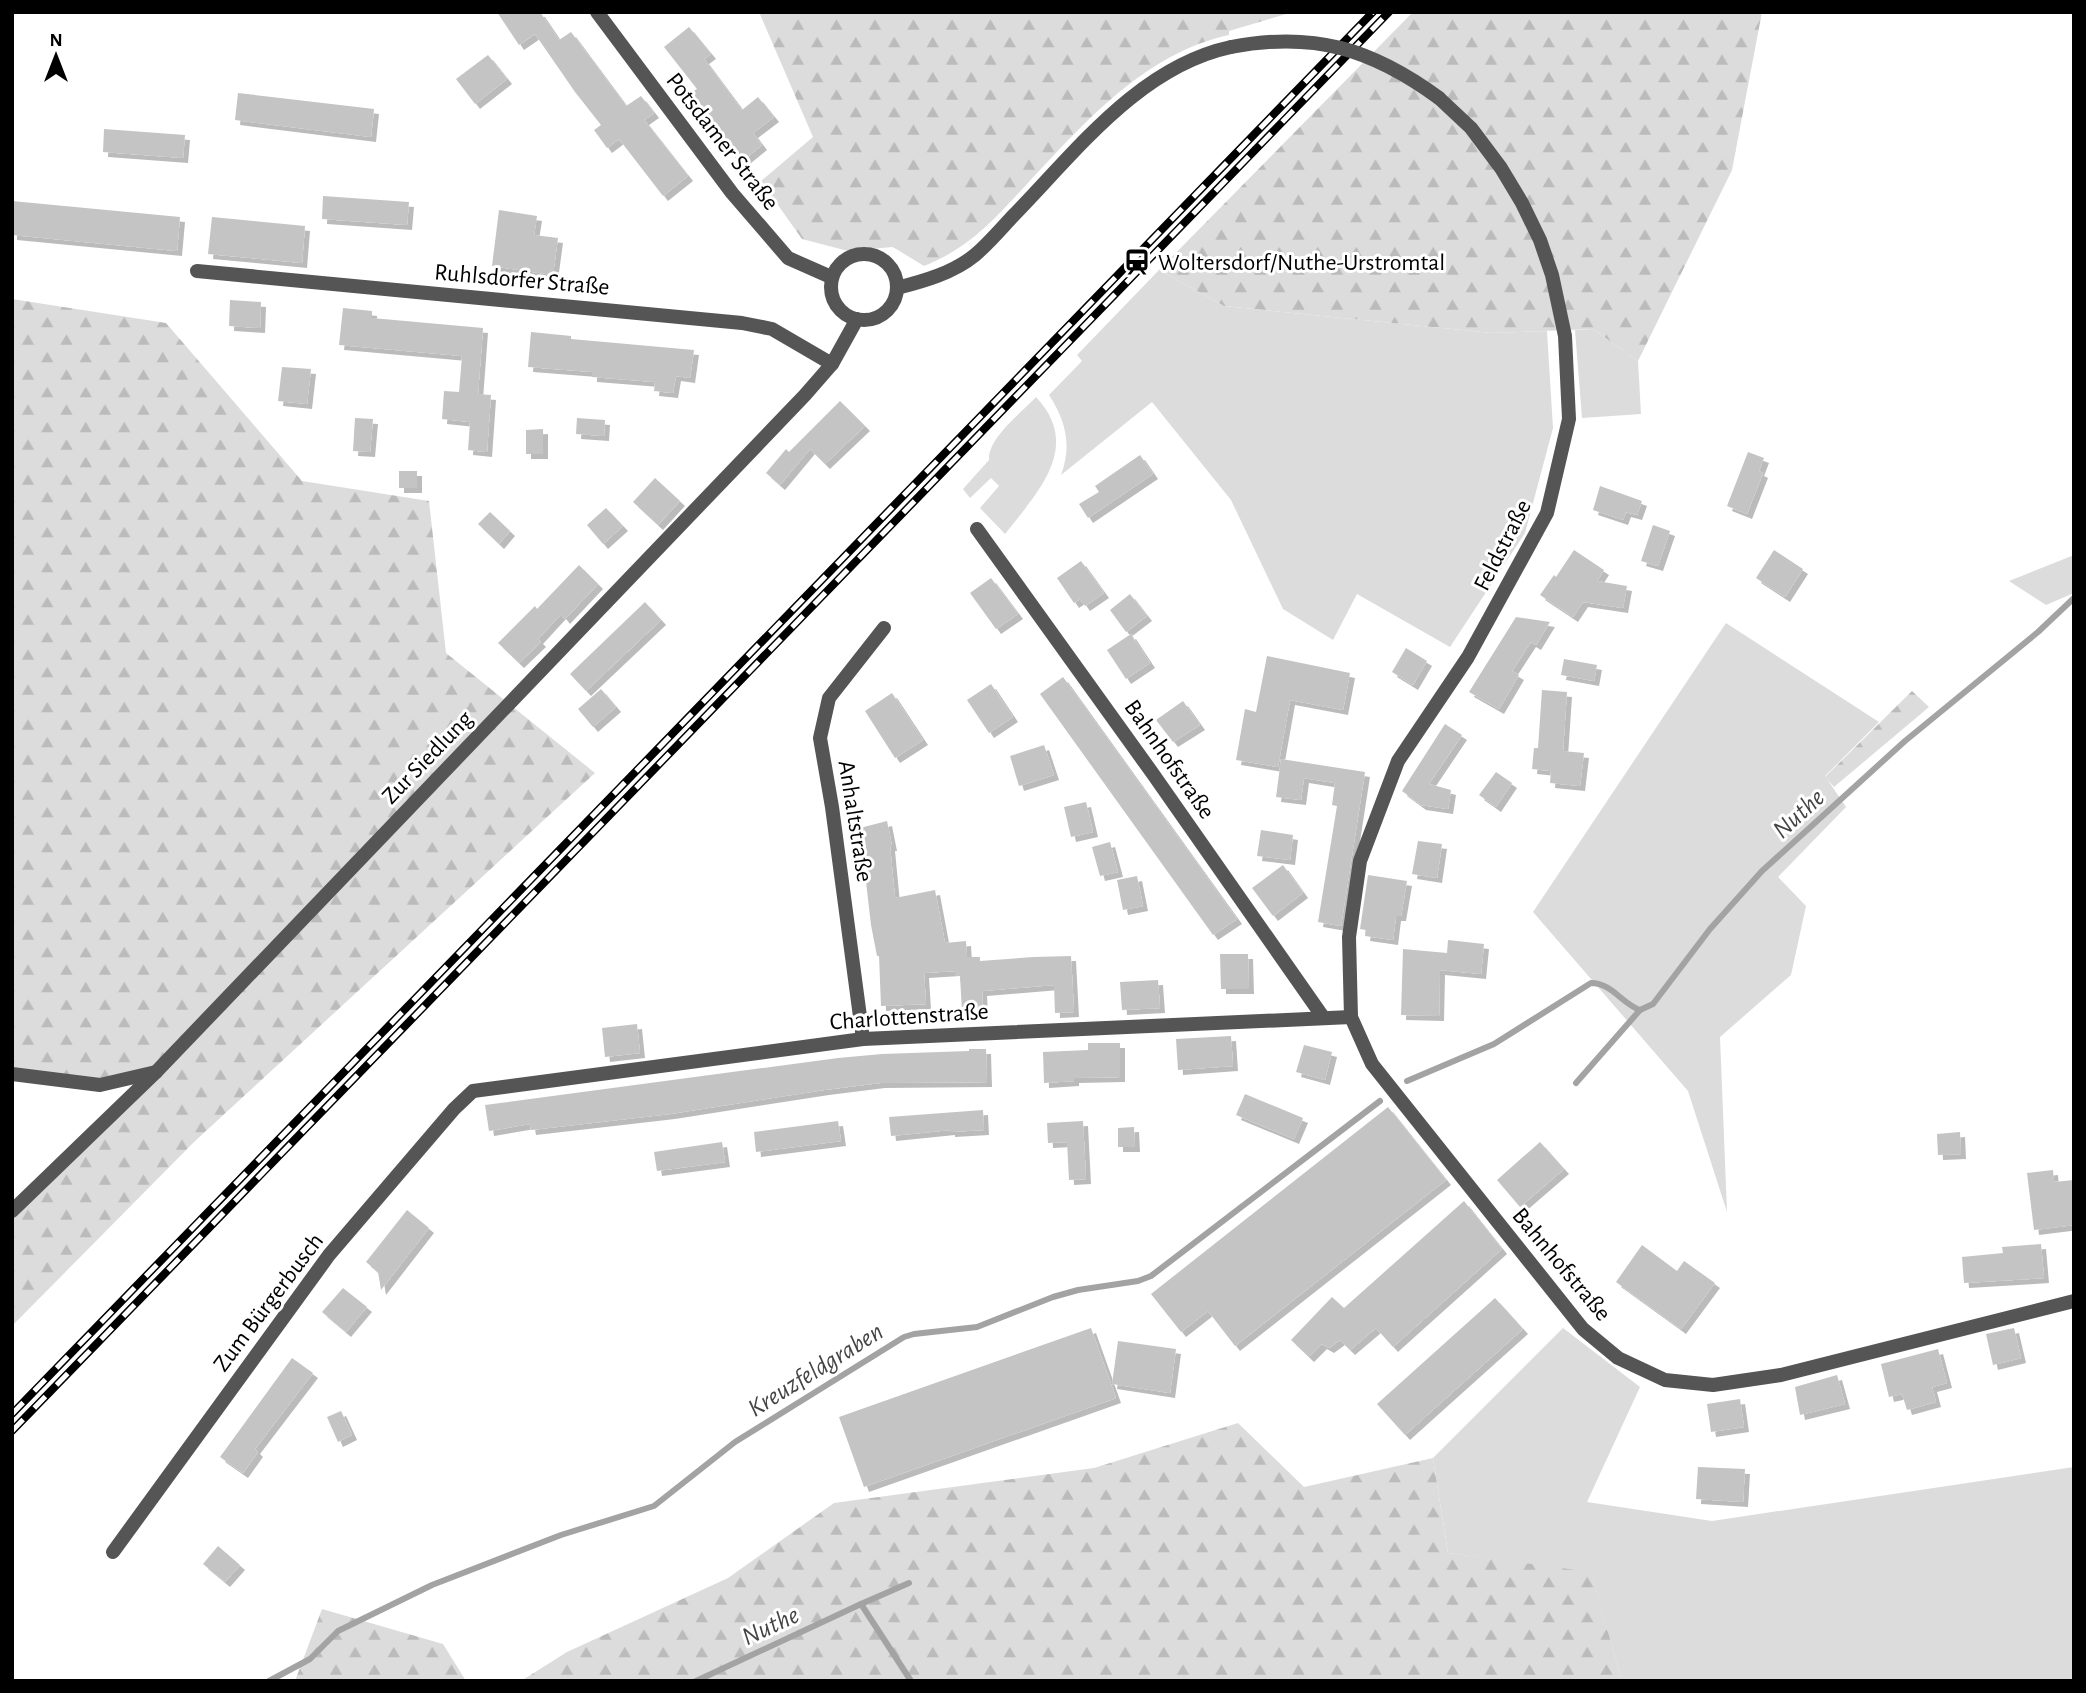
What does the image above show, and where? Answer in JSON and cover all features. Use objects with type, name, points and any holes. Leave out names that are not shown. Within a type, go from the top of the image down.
[{"type":"street","name":"Potsdamer Straße","points":[[597,12],[732,193],[788,258],[831,277]]},
{"type":"street","name":"Feldstraße","points":[[897,288],[933,279],[974,256],[1099,128],[1141,91],[1183,64],[1231,47],[1296,41],[1350,50],[1388,65],[1439,98],[1471,128],[1502,168],[1540,240],[1552,275],[1565,335],[1569,419],[1547,513],[1468,657],[1398,761],[1360,861],[1349,937],[1351,1017]]},
{"type":"street","points":[[865,254],[885,261],[896,278],[897,288],[895,299],[880,316],[869,320],[857,319],[838,308],[833,298],[831,277],[845,259],[865,254]]},
{"type":"street","name":"Ruhlsdorfer Straße","points":[[197,271],[742,323],[772,329],[832,364]]},
{"type":"street","name":"Zur Siedlung","points":[[12,1211],[157,1071],[832,364],[857,319]]},
{"type":"street","name":"Bahnhofstraße","points":[[977,529],[1323,1017]]},
{"type":"street","name":"Anhaltstraße","points":[[863,1040],[832,807],[820,738],[829,698],[884,628]]},
{"type":"street","name":"Charlottenstraße","points":[[473,1091],[863,1040],[1351,1017]]},
{"type":"street","name":"Bahnhofstraße","points":[[1351,1017],[1372,1063],[1583,1329],[1618,1358],[1665,1380],[1713,1385],[1782,1375],[2074,1301]]},
{"type":"street","points":[[12,1074],[100,1085],[157,1071]]},
{"type":"street","name":"Zum Bürgerbusch","points":[[113,1552],[329,1255],[454,1109],[473,1091]]},
{"type":"green space","points":[[759,12],[1293,12],[1229,31],[1229,35],[1170,57],[1143,74],[1118,93],[1071,137],[981,231],[955,250],[924,266],[893,247],[848,251],[802,239],[761,181],[813,137]]},
{"type":"green space","points":[[1413,12],[1762,12],[1732,170],[1638,361],[1593,329],[1492,333],[1224,306],[1159,270]]},
{"type":"green space","points":[[1159,270],[1224,306],[1492,333],[1547,331],[1553,428],[1525,533],[1450,647],[1357,594],[1333,640],[1283,609],[1231,500],[1152,402],[1061,475],[1066,454],[1066,434],[1060,414],[1049,395],[1082,361],[1077,355]]},
{"type":"green space","points":[[12,299],[166,323],[302,481],[429,501],[446,653],[595,773],[195,1141],[12,1326],[12,1211],[156,1072],[100,1085],[12,1074]]},
{"type":"green space","points":[[1593,329],[1638,361],[1641,414],[1582,418],[1575,330]]},
{"type":"green space","points":[[1036,397],[1049,416],[1055,434],[1055,452],[1041,486],[1005,534],[980,508],[999,486],[991,478],[970,498],[963,489],[989,460],[999,435]]},
{"type":"green space","points":[[2074,555],[2074,593],[2046,605],[2009,581]]},
{"type":"green space","points":[[1726,623],[1879,722],[1825,776],[1846,807],[1778,877],[1806,906],[1791,975],[1720,1037],[1727,1212],[1688,1091],[1533,912]]},
{"type":"green space","points":[[1912,691],[1929,707],[1834,787],[1825,777]]},
{"type":"green space","points":[[1563,1328],[1640,1387],[1587,1502],[1712,1521],[2074,1467],[2074,1681],[1622,1681],[1591,1573],[1448,1553],[1433,1458]]},
{"type":"green space","points":[[1238,1423],[1304,1487],[1433,1458],[1448,1553],[1591,1572],[1622,1681],[521,1681],[567,1652],[728,1578],[834,1503],[1094,1468]]},
{"type":"green space","points":[[322,1609],[443,1644],[466,1681],[295,1681]]},
{"type":"building","points":[[497,12],[540,12],[559,40],[571,32],[626,106],[641,96],[654,113],[644,120],[688,176],[663,196],[619,139],[607,148],[594,130],[601,125],[535,34],[519,45]]},
{"type":"building","points":[[689,27],[711,54],[704,59],[742,110],[758,97],[774,117],[753,133],[762,145],[740,163],[717,135],[720,132],[692,92],[697,89],[664,47]]},
{"type":"building","points":[[488,55],[507,79],[475,104],[456,79]]},
{"type":"building","points":[[238,93],[374,109],[371,137],[235,120]]},
{"type":"building","points":[[104,129],[185,135],[183,158],[103,152]]},
{"type":"building","points":[[323,196],[409,202],[407,225],[322,219]]},
{"type":"building","points":[[12,201],[180,217],[177,251],[12,235]]},
{"type":"building","points":[[499,210],[537,216],[534,235],[558,238],[553,275],[492,266]]},
{"type":"building","points":[[212,217],[305,226],[302,263],[208,254]]},
{"type":"building","points":[[230,300],[261,302],[260,328],[229,326]]},
{"type":"building","points":[[343,308],[372,311],[372,318],[483,328],[478,394],[491,395],[487,452],[468,450],[470,422],[442,419],[444,391],[459,392],[462,356],[339,345]]},
{"type":"building","points":[[531,332],[571,336],[571,339],[694,350],[690,378],[676,376],[673,393],[654,391],[655,382],[592,377],[592,372],[528,367]]},
{"type":"building","points":[[282,367],[311,369],[307,404],[278,401]]},
{"type":"building","points":[[840,401],[865,426],[825,464],[810,449],[780,485],[766,473],[786,449],[789,452]]},
{"type":"building","points":[[355,418],[373,419],[370,452],[353,451]]},
{"type":"building","points":[[577,418],[605,420],[604,436],[576,434]]},
{"type":"building","points":[[543,429],[543,454],[526,454],[526,430]]},
{"type":"building","points":[[1748,452],[1764,458],[1759,471],[1763,473],[1747,514],[1727,506]]},
{"type":"building","points":[[1140,455],[1153,474],[1088,518],[1079,504],[1099,492],[1095,486]]},
{"type":"building","points":[[399,471],[417,471],[417,488],[399,488]]},
{"type":"building","points":[[655,478],[680,501],[658,525],[633,502]]},
{"type":"building","points":[[1600,486],[1642,501],[1637,515],[1626,512],[1623,520],[1593,510]]},
{"type":"building","points":[[606,508],[623,526],[603,544],[587,525]]},
{"type":"building","points":[[490,512],[510,531],[499,544],[478,524]]},
{"type":"building","points":[[1653,525],[1670,531],[1658,566],[1641,561]]},
{"type":"building","points":[[1574,550],[1604,570],[1597,581],[1627,586],[1623,608],[1583,602],[1573,617],[1540,595]]},
{"type":"building","points":[[1774,550],[1803,569],[1785,597],[1756,578]]},
{"type":"building","points":[[1081,561],[1104,593],[1085,606],[1080,599],[1074,603],[1057,578]]},
{"type":"building","points":[[579,565],[598,584],[565,619],[561,614],[538,639],[541,642],[519,663],[498,643],[535,606],[537,609]]},
{"type":"building","points":[[991,578],[1018,614],[996,629],[970,593]]},
{"type":"building","points":[[1130,594],[1147,616],[1126,632],[1110,610]]},
{"type":"building","points":[[645,602],[661,620],[586,691],[570,674]]},
{"type":"building","points":[[1516,617],[1550,622],[1536,645],[1531,642],[1512,671],[1519,675],[1499,709],[1469,692]]},
{"type":"building","points":[[1131,634],[1150,663],[1126,679],[1107,650]]},
{"type":"building","points":[[1406,648],[1427,661],[1413,685],[1392,672]]},
{"type":"building","points":[[1267,656],[1350,673],[1343,710],[1290,700],[1278,767],[1236,760],[1245,709],[1256,712]]},
{"type":"building","points":[[1564,659],[1597,665],[1594,681],[1561,675]]},
{"type":"building","points":[[1063,677],[1237,919],[1213,935],[1040,694]]},
{"type":"building","points":[[991,684],[1013,717],[989,733],[967,700]]},
{"type":"building","points":[[601,689],[616,707],[593,727],[578,709]]},
{"type":"building","points":[[1542,690],[1567,692],[1563,751],[1584,753],[1580,786],[1550,783],[1551,771],[1532,769],[1534,748],[1538,748]]},
{"type":"building","points":[[892,693],[923,740],[895,758],[865,711]]},
{"type":"building","points":[[1183,701],[1200,725],[1173,742],[1156,720]]},
{"type":"building","points":[[1445,724],[1462,735],[1429,784],[1451,790],[1448,809],[1421,805],[1402,791]]},
{"type":"building","points":[[1044,745],[1054,775],[1019,786],[1010,756]]},
{"type":"building","points":[[1281,759],[1365,772],[1341,926],[1318,922],[1337,806],[1332,805],[1335,783],[1304,778],[1301,800],[1276,797]]},
{"type":"building","points":[[1496,772],[1512,783],[1496,807],[1479,795]]},
{"type":"building","points":[[1086,802],[1093,832],[1071,837],[1064,807]]},
{"type":"building","points":[[887,821],[892,846],[895,898],[935,890],[945,943],[966,941],[967,957],[980,957],[980,961],[1071,956],[1074,1012],[1055,1013],[1054,985],[982,991],[983,1010],[962,1012],[960,976],[955,976],[955,971],[924,973],[926,1004],[881,1006],[879,956],[871,925],[864,864],[856,829]]},
{"type":"building","points":[[1261,830],[1293,835],[1290,860],[1257,856]]},
{"type":"building","points":[[1418,841],[1442,844],[1437,878],[1412,874]]},
{"type":"building","points":[[1110,842],[1118,872],[1100,876],[1092,847]]},
{"type":"building","points":[[1283,865],[1303,893],[1273,916],[1252,888]]},
{"type":"building","points":[[1368,875],[1407,881],[1401,916],[1396,916],[1393,940],[1365,936],[1366,930],[1360,929]]},
{"type":"building","points":[[1137,876],[1143,906],[1123,910],[1117,880]]},
{"type":"building","points":[[1448,940],[1484,944],[1481,974],[1440,970],[1439,1016],[1401,1015],[1403,949],[1447,953]]},
{"type":"building","points":[[1220,954],[1248,954],[1249,989],[1221,989]]},
{"type":"building","points":[[1158,980],[1160,1008],[1122,1010],[1120,982]]},
{"type":"building","points":[[637,1024],[640,1053],[605,1057],[602,1028]]},
{"type":"building","points":[[1231,1036],[1233,1066],[1178,1070],[1176,1039]]},
{"type":"building","points":[[1088,1043],[1120,1043],[1120,1077],[1074,1078],[1074,1081],[1044,1083],[1043,1052],[1088,1050]]},
{"type":"building","points":[[1304,1045],[1332,1052],[1325,1080],[1296,1072]]},
{"type":"building","points":[[986,1049],[987,1082],[880,1083],[670,1114],[531,1130],[530,1124],[489,1131],[485,1105],[838,1058]]},
{"type":"building","points":[[1245,1094],[1303,1118],[1294,1139],[1236,1115]]},
{"type":"building","points":[[1388,1107],[1446,1180],[1235,1346],[1208,1311],[1181,1332],[1151,1294]]},
{"type":"building","points":[[983,1110],[984,1130],[950,1130],[891,1136],[889,1117]]},
{"type":"building","points":[[838,1121],[841,1141],[756,1152],[754,1132]]},
{"type":"building","points":[[1083,1121],[1086,1179],[1069,1180],[1067,1142],[1048,1143],[1047,1123]]},
{"type":"building","points":[[1134,1127],[1135,1147],[1118,1147],[1118,1128]]},
{"type":"building","points":[[1960,1132],[1961,1154],[1938,1155],[1937,1134]]},
{"type":"building","points":[[722,1142],[725,1162],[657,1171],[654,1152]]},
{"type":"building","points":[[1540,1142],[1564,1169],[1520,1207],[1497,1180]]},
{"type":"building","points":[[2053,1170],[2054,1182],[2074,1180],[2074,1225],[2034,1230],[2027,1173]]},
{"type":"building","points":[[1464,1201],[1502,1249],[1393,1347],[1376,1328],[1350,1350],[1340,1340],[1329,1348],[1322,1344],[1309,1357],[1291,1340],[1332,1297],[1344,1308]]},
{"type":"building","points":[[407,1210],[429,1228],[381,1290],[378,1272],[366,1262]]},
{"type":"building","points":[[2041,1244],[2044,1278],[1964,1283],[1962,1257],[2003,1253],[2002,1247]]},
{"type":"building","points":[[1642,1245],[1677,1271],[1684,1261],[1715,1283],[1681,1329],[1616,1282]]},
{"type":"building","points":[[343,1288],[367,1307],[346,1332],[322,1312]]},
{"type":"building","points":[[1495,1298],[1523,1329],[1405,1435],[1377,1404]]},
{"type":"building","points":[[1091,1328],[1116,1398],[864,1487],[839,1417]]},
{"type":"building","points":[[2014,1328],[2021,1358],[1993,1365],[1986,1334]]},
{"type":"building","points":[[1118,1341],[1176,1349],[1170,1393],[1112,1384]]},
{"type":"building","points":[[1938,1349],[1947,1383],[1932,1387],[1936,1402],[1907,1410],[1902,1394],[1889,1397],[1881,1364]]},
{"type":"building","points":[[292,1358],[313,1373],[255,1449],[258,1452],[243,1473],[220,1457]]},
{"type":"building","points":[[1837,1375],[1845,1404],[1800,1415],[1795,1387]]},
{"type":"building","points":[[1740,1399],[1744,1427],[1711,1432],[1707,1404]]},
{"type":"building","points":[[341,1411],[352,1435],[338,1442],[327,1417]]},
{"type":"building","points":[[1698,1467],[1745,1469],[1743,1502],[1696,1499]]},
{"type":"building","points":[[218,1546],[240,1565],[225,1582],[203,1564]]},
{"type":"waterway","name":"Nuthe","points":[[1576,1083],[1640,1010],[1653,1004],[1710,929],[1762,871],[1905,741],[2038,632],[2074,598]]},
{"type":"waterway","name":"Kreuzfeldgraben","points":[[1407,1081],[1494,1044],[1591,983],[1605,986],[1640,1010]]},
{"type":"waterway","name":"Kreuzfeldgraben","points":[[269,1681],[310,1659],[338,1631],[432,1585],[561,1535],[654,1506],[735,1442],[904,1337],[977,1327],[1053,1297],[1078,1290],[1138,1281],[1151,1276],[1380,1101]]},
{"type":"waterway","name":"Nuthe","points":[[861,1604],[909,1583]]},
{"type":"waterway","name":"Nuthe","points":[[696,1681],[861,1604],[911,1681]]},
{"type":"railway","points":[[12,1414],[1373,12]]},
{"type":"railway","points":[[12,1431],[1389,12]]},
{"type":"place","name":"Woltersdorf/Nuthe-Urstromtal","points":[[1137,262]]}]
